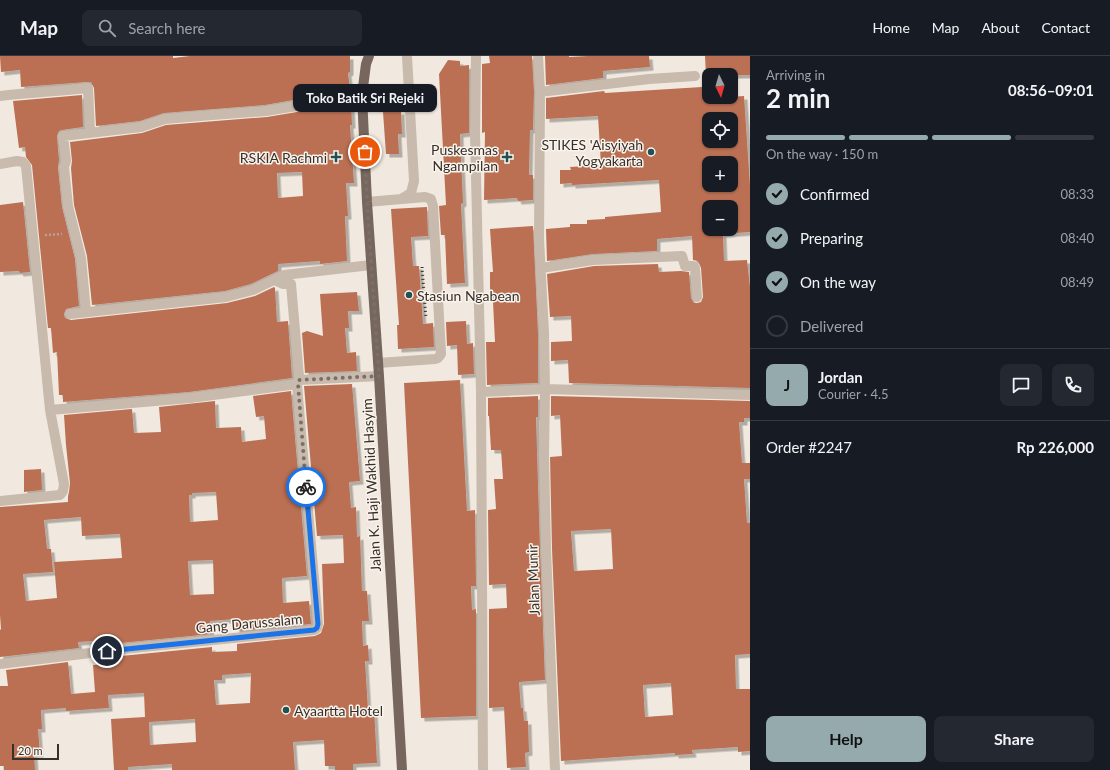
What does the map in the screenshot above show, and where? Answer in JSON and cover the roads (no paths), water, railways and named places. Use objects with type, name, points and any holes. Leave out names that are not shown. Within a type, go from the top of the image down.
[{"type":"main road","name":"Jalan K. Haji Wakhid Hasyim","points":[[365,59],[362,95],[367,202],[379,376],[402,770]]},
{"type":"street","points":[[401,199],[411,193],[414,181],[406,56]]},
{"type":"street","points":[[476,56],[475,133],[481,392],[482,770]]},
{"type":"street","name":"Jalan Munir","points":[[538,56],[540,92],[539,239],[545,389],[544,457],[546,549],[555,770]]},
{"type":"street","points":[[540,92],[649,79],[695,76]]},
{"type":"street","points":[[0,96],[88,88],[90,132]]},
{"type":"street","points":[[86,312],[81,258],[67,198],[64,167],[66,161],[63,136],[141,127],[172,119],[266,111],[362,95]]},
{"type":"street","points":[[0,164],[17,161],[25,164],[50,410],[64,484],[63,491],[60,495],[0,501]]},
{"type":"street","points":[[367,202],[425,197],[432,203],[442,350],[440,356],[435,359],[378,363]]},
{"type":"street","points":[[541,268],[592,260],[682,256],[685,266],[693,266],[695,268],[697,297]]},
{"type":"street","points":[[70,314],[226,297],[253,290],[284,275],[371,265]]},
{"type":"street","name":"Gang Darussalam","points":[[0,664],[123,649],[314,630],[317,628],[318,624],[298,382],[297,348],[290,284],[283,284],[274,280]]},
{"type":"street","points":[[50,410],[190,398],[298,382],[379,376]]},
{"type":"street","points":[[481,392],[545,389],[750,395]]},
{"type":"railway","points":[[422,267],[426,318]]},
{"type":"place","name":"Toko Batik Sri Rejeki","points":[[365,152]]},
{"type":"place","name":"STIKES 'Aisyiyah Yogyakarta","points":[[651,152]]},
{"type":"place","name":"RSKIA Rachmi","points":[[336,157]]},
{"type":"place","name":"Puskesmas Ngampilan","points":[[507,157]]},
{"type":"place","name":"Stasiun Ngabean","points":[[409,295]]},
{"type":"place","name":"Ayaartta Hotel","points":[[286,710]]}]
